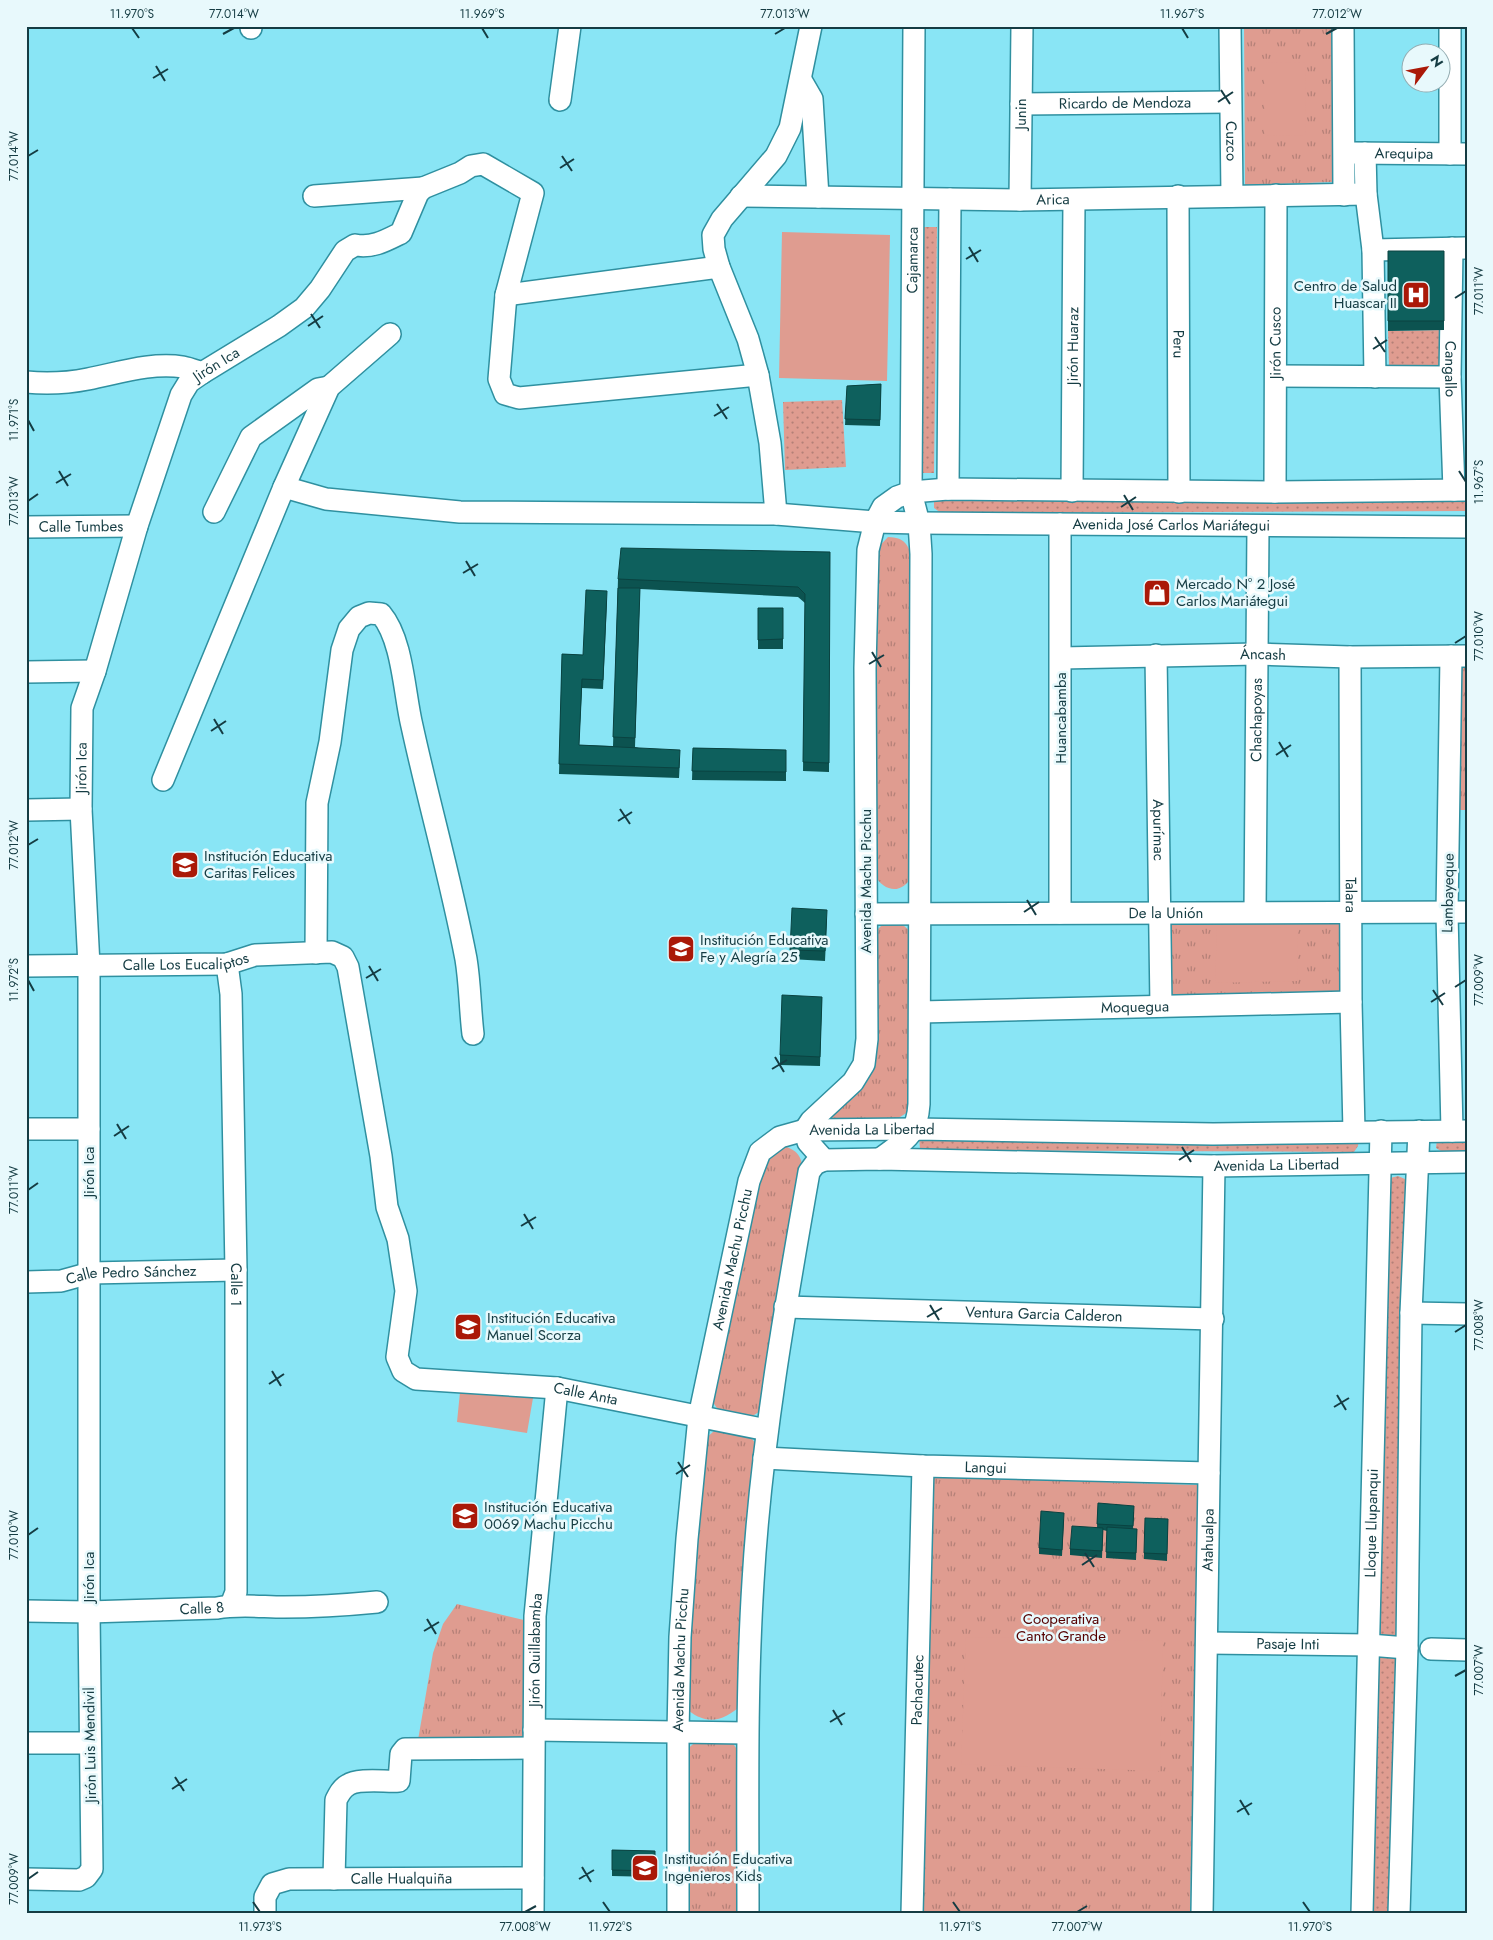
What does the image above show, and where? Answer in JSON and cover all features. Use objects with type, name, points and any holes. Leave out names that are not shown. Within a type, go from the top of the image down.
[{"type":"street","points":[[560,100],[570,26]]},
{"type":"street","points":[[776,514],[770,442],[758,375],[748,339],[719,266],[714,249],[713,235],[722,219],[776,156],[790,128],[811,26]]},
{"type":"street","name":"Cajamarca","points":[[911,492],[914,26]]},
{"type":"street","name":"Junin","points":[[1020,200],[1022,26]]},
{"type":"street","name":"Cuzco","points":[[1230,26],[1232,196]]},
{"type":"street","points":[[1344,26],[1344,195]]},
{"type":"street","points":[[1450,26],[1458,154]]},
{"type":"street","points":[[801,80],[808,89],[812,99],[818,197]]},
{"type":"street","name":"Ricardo de Mendoza","points":[[1021,104],[1230,102]]},
{"type":"street","name":"Arequipa","points":[[1343,152],[1458,154]]},
{"type":"street","points":[[1365,153],[1366,194],[1373,250],[1376,377]]},
{"type":"street","points":[[314,196],[423,188],[460,173],[471,166],[482,164],[533,193],[506,295],[499,379],[505,394],[519,398],[758,375]]},
{"type":"street","name":"Jirón Ica","points":[[89,1612],[89,966],[81,810],[82,708],[95,671],[137,526],[181,395],[189,382],[265,335],[304,308],[320,289],[345,251],[355,245],[365,247],[376,246],[401,233],[418,193],[423,188]]},
{"type":"street","name":"Arica","points":[[741,196],[1074,200],[1178,196],[1366,194]]},
{"type":"street","name":"Jirón Cusco","points":[[1275,492],[1276,195]]},
{"type":"street","name":"Peru","points":[[1178,196],[1179,492]]},
{"type":"street","points":[[948,489],[950,200]]},
{"type":"street","name":"Jirón Huaraz","points":[[1072,492],[1074,200]]},
{"type":"street","points":[[1373,250],[1459,248]]},
{"type":"street","name":"Cangallo","points":[[1459,248],[1450,377],[1460,490]]},
{"type":"street","points":[[506,295],[719,266]]},
{"type":"street","points":[[163,780],[284,487],[329,387],[390,334]]},
{"type":"street","points":[[26,382],[40,384],[86,380],[128,370],[162,367],[183,367],[202,373]]},
{"type":"street","points":[[1276,376],[1450,377]]},
{"type":"street","points":[[214,512],[251,437],[311,394],[324,387],[329,387]]},
{"type":"street","name":"Avenida José Carlos Mariátegui","points":[[284,487],[326,499],[460,512],[776,514],[875,522],[919,523],[1258,527],[1467,527]]},
{"type":"street","points":[[880,1159],[904,1142],[915,1129],[919,1104],[921,554],[919,523],[911,492],[948,489],[1072,492],[1460,490]]},
{"type":"street","name":"Avenida Machu Picchu","points":[[678,1914],[680,1637],[699,1417],[747,1191],[760,1152],[780,1137],[805,1130],[810,1121],[853,1082],[864,1064],[868,1032],[865,668],[868,550],[875,522],[883,507],[897,497],[911,492]]},
{"type":"street","points":[[1130,492],[1130,524]]},
{"type":"street","name":"Huancabamba","points":[[1060,524],[1060,913]]},
{"type":"street","name":"Calle Tumbes","points":[[26,527],[137,526]]},
{"type":"street","name":"Chachapoyas","points":[[1255,912],[1258,527]]},
{"type":"street","points":[[316,953],[317,803],[330,742],[342,650],[349,628],[360,617],[369,612],[381,614],[389,623],[395,639],[411,725],[441,846],[466,960],[473,1034]]},
{"type":"street","name":"Áncash","points":[[1061,658],[1257,654],[1350,657],[1459,656]]},
{"type":"street","name":"Apurímac","points":[[1156,655],[1160,1006]]},
{"type":"street","name":"Lambayeque","points":[[1459,656],[1457,912],[1459,1131]]},
{"type":"street","name":"Talara","points":[[1350,657],[1351,1002],[1354,1131]]},
{"type":"street","points":[[26,672],[95,671]]},
{"type":"street","points":[[26,810],[81,810]]},
{"type":"street","name":"De la Unión","points":[[866,914],[1457,912]]},
{"type":"street","name":"Calle Los Eucaliptos","points":[[26,966],[227,964],[255,955],[332,952],[343,957],[348,967],[381,1156],[387,1207],[398,1239],[406,1291],[397,1357],[403,1372]]},
{"type":"street","name":"Calle 1","points":[[227,964],[231,994],[236,1270],[236,1592],[230,1605]]},
{"type":"street","name":"Moquegua","points":[[920,1012],[1351,1002]]},
{"type":"street","points":[[26,1129],[89,1129]]},
{"type":"street","name":"Avenida La Libertad","points":[[1459,1131],[1213,1134],[915,1129],[805,1130],[808,1142],[824,1160],[880,1159],[1214,1166],[1467,1162]]},
{"type":"street","name":"Lloque Llupanqui","points":[[1362,1914],[1381,1131]]},
{"type":"street","points":[[1399,1914],[1407,1648],[1411,1313],[1419,1132]]},
{"type":"street","points":[[748,1914],[747,1733],[753,1581],[764,1458],[785,1307],[810,1172],[815,1164],[824,1160]]},
{"type":"street","name":"Atahualpa","points":[[1202,1914],[1214,1166]]},
{"type":"street","name":"Calle Pedro Sánchez","points":[[26,1282],[61,1281],[90,1274],[236,1270]]},
{"type":"street","name":"Ventura Garcia Calderon","points":[[785,1307],[1213,1319]]},
{"type":"street","points":[[1411,1313],[1467,1314]]},
{"type":"street","name":"Calle Anta","points":[[403,1372],[416,1378],[557,1388],[767,1430]]},
{"type":"street","name":"Jirón Quillabamba","points":[[533,1914],[535,1616],[557,1388]]},
{"type":"street","name":"Langui","points":[[764,1458],[923,1466],[1209,1473]]},
{"type":"street","name":"Pachacutec","points":[[912,1914],[923,1466]]},
{"type":"street","name":"Calle 8","points":[[26,1611],[89,1612],[218,1608],[230,1605],[245,1608],[317,1607],[377,1602]]},
{"type":"street","name":"Jirón Luis Mendivil","points":[[26,1880],[78,1880],[86,1877],[92,1869],[89,1612]]},
{"type":"street","name":"Pasaje Inti","points":[[1207,1642],[1369,1645],[1407,1648]]},
{"type":"street","points":[[1431,1649],[1467,1650]]},
{"type":"street","points":[[334,1879],[336,1800],[341,1790],[349,1784],[356,1782],[399,1782],[401,1754],[405,1750],[534,1739],[678,1732],[747,1733]]},
{"type":"street","points":[[26,1743],[90,1743]]},
{"type":"street","name":"Calle Hualquiña","points":[[265,1914],[265,1897],[272,1884],[289,1880],[533,1878]]},
{"type":"green space","points":[[1244,26],[1333,26],[1333,182],[1245,185]]},
{"type":"green space","points":[[1265,62],[1306,63],[1305,136],[1265,135]]},
{"type":"green space","points":[[923,227],[937,227],[934,473],[920,473]]},
{"type":"green space","points":[[782,232],[890,235],[887,381],[779,378]]},
{"type":"green space","points":[[1444,330],[1445,365],[1389,366],[1388,331]]},
{"type":"green space","points":[[842,400],[846,467],[785,470],[783,402]]},
{"type":"green space","points":[[942,497],[1467,498],[1467,511],[941,513],[934,508],[934,500]]},
{"type":"green space","points":[[888,537],[905,542],[913,559],[912,876],[903,887],[898,889],[888,888],[874,875],[874,552]]},
{"type":"green space","points":[[1456,661],[1467,661],[1467,810],[1453,810]]},
{"type":"green space","points":[[1165,918],[1346,921],[1345,996],[1166,1001]]},
{"type":"green space","points":[[891,922],[903,925],[912,935],[908,1112],[892,1122],[830,1121],[830,1115],[859,1093],[872,1071],[875,1060],[876,931],[882,925]]},
{"type":"green space","points":[[1298,927],[1297,981],[1215,983],[1217,928]]},
{"type":"green space","points":[[919,1136],[1359,1139],[1358,1146],[1354,1152],[920,1150]]},
{"type":"green space","points":[[1467,1136],[1467,1151],[1441,1151],[1436,1148],[1437,1139]]},
{"type":"green space","points":[[783,1146],[793,1150],[799,1156],[803,1176],[766,1403],[759,1412],[749,1418],[730,1415],[717,1408],[711,1397],[761,1164]]},
{"type":"green space","points":[[1398,1176],[1405,1179],[1409,1184],[1397,1635],[1389,1638],[1381,1636],[1375,1629],[1390,1178]]},
{"type":"green space","points":[[461,1382],[533,1398],[527,1433],[457,1422]]},
{"type":"green space","points":[[725,1428],[747,1434],[754,1441],[760,1452],[742,1705],[723,1717],[710,1720],[696,1716],[689,1711],[687,1634],[704,1440],[714,1431]]},
{"type":"green space","name":"Cooperativa Canto Grande","points":[[929,1477],[1198,1485],[1190,1914],[923,1914]]},
{"type":"green space","points":[[457,1604],[528,1621],[524,1743],[418,1740],[433,1653],[443,1624]]},
{"type":"green space","points":[[966,1637],[1163,1641],[1160,1771],[961,1764]]},
{"type":"green space","points":[[1388,1651],[1397,1658],[1393,1914],[1368,1914],[1373,1656]]},
{"type":"green space","points":[[699,1739],[731,1740],[741,1756],[742,1914],[686,1914],[685,1751]]},
{"type":"building","name":"Centro de Salud Huascar II","points":[[1388,251],[1444,251],[1444,321],[1388,321]]},
{"type":"building","points":[[881,384],[880,420],[845,419],[847,386]]},
{"type":"building","points":[[621,548],[830,552],[829,763],[803,762],[805,594],[798,587],[618,579]]},
{"type":"building","points":[[618,588],[640,588],[635,738],[613,737]]},
{"type":"building","points":[[586,590],[607,591],[603,680],[582,679],[579,745],[680,750],[679,768],[559,764],[562,654],[583,655]]},
{"type":"building","points":[[758,608],[783,608],[783,639],[758,640]]},
{"type":"building","points":[[693,748],[786,750],[786,772],[692,771]]},
{"type":"building","points":[[792,908],[827,910],[825,951],[790,950]]},
{"type":"building","points":[[782,995],[822,997],[820,1057],[780,1055]]},
{"type":"building","points":[[1098,1503],[1134,1506],[1133,1526],[1097,1524]]},
{"type":"building","points":[[1041,1511],[1064,1513],[1062,1550],[1039,1548]]},
{"type":"building","points":[[1145,1518],[1168,1519],[1167,1554],[1144,1553]]},
{"type":"building","points":[[1072,1526],[1103,1528],[1102,1551],[1070,1549]]},
{"type":"building","points":[[1107,1527],[1137,1529],[1136,1553],[1106,1552]]},
{"type":"building","points":[[612,1850],[655,1851],[655,1871],[612,1870]]},
{"type":"place","name":"Centro de Salud Huascar II","points":[[1416,295]]},
{"type":"place","name":"Mercado Nº 2 José Carlos Mariátegui","points":[[1157,593]]},
{"type":"place","name":"Institución Educativa Caritas Felices","points":[[185,865]]},
{"type":"place","name":"Institución Educativa Fe y Alegría 25","points":[[681,949]]},
{"type":"place","name":"Institución Educativa Manuel Scorza","points":[[468,1327]]},
{"type":"place","name":"Institución Educativa 0069 Machu Picchu","points":[[465,1516]]},
{"type":"place","name":"Institución Educativa Ingenieros Kids","points":[[645,1868]]}]
